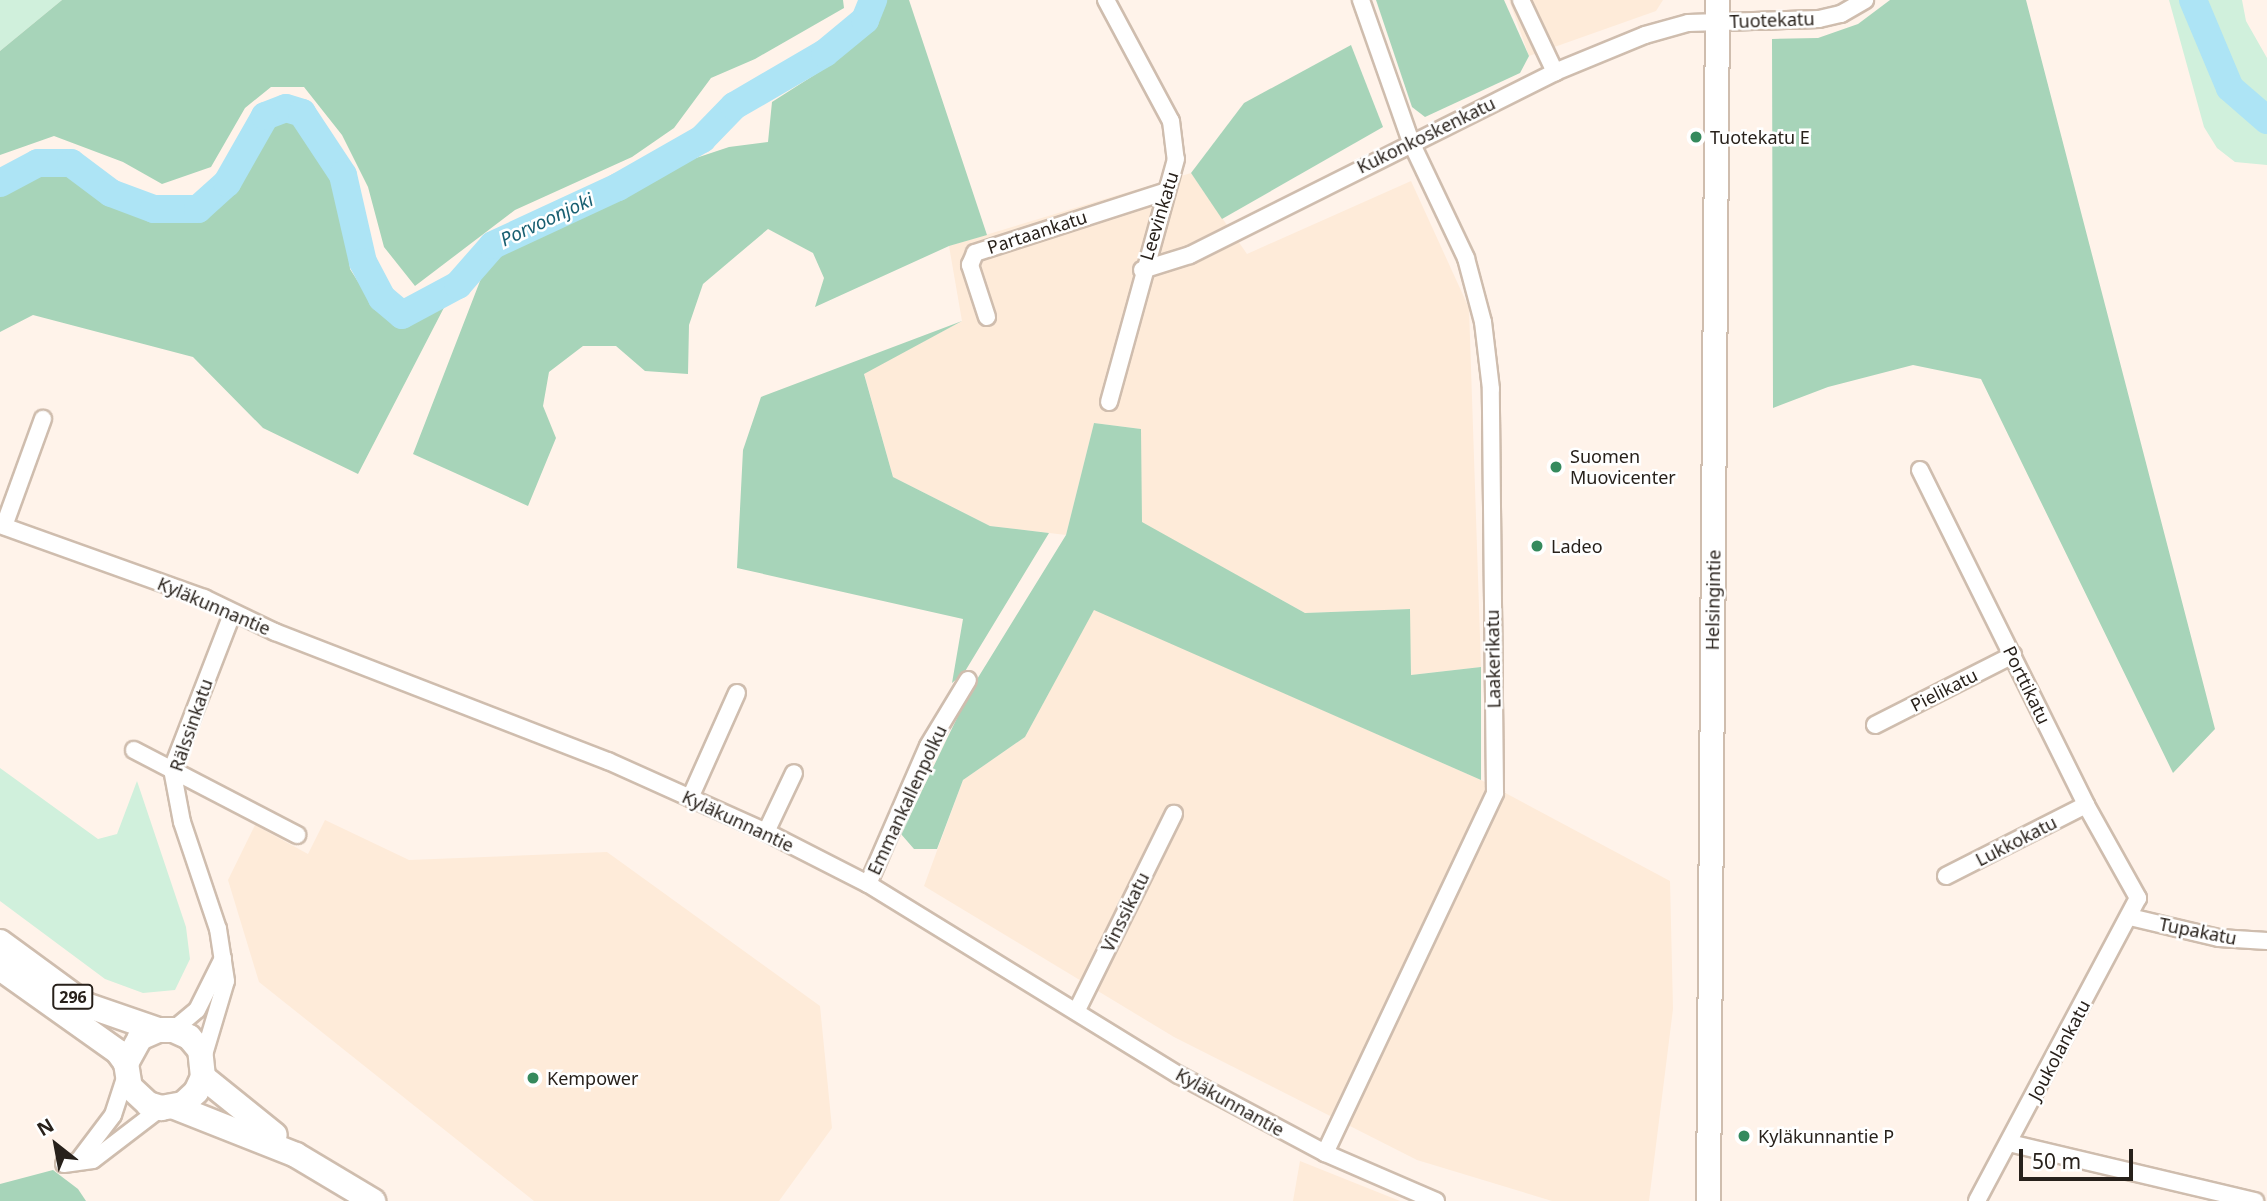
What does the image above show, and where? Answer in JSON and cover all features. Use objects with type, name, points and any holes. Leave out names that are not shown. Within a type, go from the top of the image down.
[{"type":"main road","name":"Helsingintie","points":[[1707,1201],[1717,11]]},
{"type":"main road","name":"296","points":[[0,942],[86,1005],[166,1030]]},
{"type":"main road","name":"296","points":[[0,968],[106,1040],[126,1069]]},
{"type":"main road","points":[[296,1155],[203,1067],[195,1043],[166,1030],[133,1045],[126,1069],[138,1097],[296,1155],[373,1201]]},
{"type":"main road","points":[[168,1107],[190,1099],[203,1067]]},
{"type":"street","name":"Leevinkatu","points":[[1106,0],[1171,121],[1176,159],[1142,270],[1110,402]]},
{"type":"street","name":"Laakerikatu","points":[[1325,1153],[1495,793],[1491,389],[1483,322],[1466,258],[1411,142],[1361,0]]},
{"type":"street","points":[[1521,0],[1555,72]]},
{"type":"street","name":"Tuotekatu","points":[[1717,11],[1819,19],[1841,14],[1865,0]]},
{"type":"street","name":"Kukonkoskenkatu","points":[[1142,270],[1190,255],[1555,72],[1646,35],[1717,11]]},
{"type":"street","name":"Partaankatu","points":[[987,317],[970,265],[975,253],[1164,192]]},
{"type":"street","points":[[2,525],[43,419]]},
{"type":"street","name":"Porttikatu","points":[[1920,470],[2086,805],[2138,898]]},
{"type":"street","name":"Kyläkunnantie","points":[[2,525],[204,598],[232,614],[536,731],[766,832],[868,884],[1179,1075],[1325,1153],[1436,1201]]},
{"type":"street","name":"Rälssinkatu","points":[[203,1067],[226,981],[214,917],[173,793],[172,769],[232,614]]},
{"type":"street","name":"Pielikatu","points":[[1875,725],[2013,655]]},
{"type":"street","name":"Emmankallenpolku","points":[[868,884],[928,746],[968,680]]},
{"type":"street","points":[[690,798],[737,692]]},
{"type":"street","points":[[134,750],[297,835]]},
{"type":"street","points":[[766,832],[793,773]]},
{"type":"street","name":"Lukkokatu","points":[[1946,876],[2086,805]]},
{"type":"street","name":"Vinssikatu","points":[[1077,1010],[1174,814]]},
{"type":"street","name":"Joukolankatu","points":[[1978,1201],[2138,898]]},
{"type":"street","name":"Tupakatu","points":[[2130,917],[2220,938],[2267,941]]},
{"type":"street","points":[[166,1030],[197,1010],[223,958]]},
{"type":"street","points":[[126,1069],[113,1115],[71,1162],[93,1160],[168,1107]]},
{"type":"street","points":[[2009,1143],[2255,1201]]},
{"type":"shaded area","points":[[1509,0],[1663,0],[1656,11],[1529,56]]},
{"type":"shaded area","points":[[1191,173],[1247,254],[1411,181],[1469,308],[1481,667],[1411,675],[1409,609],[1305,613],[1141,522],[1141,429],[1094,423],[1066,535],[990,526],[893,477],[864,373],[962,321],[949,246]]},
{"type":"shaded area","points":[[1094,609],[1481,780],[1670,881],[1673,1009],[1649,1201],[1552,1201],[1417,1160],[1174,1037],[924,886],[963,780],[1025,737]]},
{"type":"shaded area","points":[[325,820],[409,860],[607,852],[820,1006],[832,1128],[779,1201],[534,1201],[259,982],[228,880],[255,825],[308,854]]},
{"type":"shaded area","points":[[1300,1161],[1400,1201],[1293,1201]]},
{"type":"green space","points":[[0,0],[62,0],[0,51]]},
{"type":"green space","points":[[62,0],[843,0],[844,8],[755,59],[711,78],[674,128],[632,157],[515,210],[415,286],[384,247],[368,187],[342,135],[304,87],[271,87],[245,108],[211,167],[162,184],[123,162],[54,136],[0,155],[0,51]]},
{"type":"green space","points":[[885,0],[909,0],[987,235],[949,246],[815,307],[824,278],[813,253],[768,229],[703,284],[689,325],[688,374],[645,371],[616,346],[583,346],[549,372],[543,406],[556,438],[528,506],[413,454],[487,263],[693,159],[729,147],[768,142],[772,102],[830,65],[875,29]]},
{"type":"green space","points":[[1376,0],[1504,0],[1529,56],[1520,73],[1425,117],[1412,107]]},
{"type":"green space","points":[[1890,0],[2026,0],[2215,729],[2173,773],[1981,379],[1913,365],[1828,387],[1773,408],[1772,39],[1818,38],[1858,24]]},
{"type":"green space","points":[[2169,0],[2242,0],[2246,21],[2267,58],[2267,165],[2235,162],[2217,148],[2204,127]]},
{"type":"green space","points":[[1351,45],[1383,127],[1222,219],[1191,173],[1244,103]]},
{"type":"green space","points":[[285,120],[294,124],[335,184],[345,215],[350,269],[376,310],[395,325],[410,322],[451,294],[358,474],[263,428],[193,357],[33,315],[0,332],[0,191],[40,173],[69,176],[107,201],[150,216],[197,218],[236,187],[273,122]]},
{"type":"green space","points":[[962,321],[864,374],[893,477],[990,526],[1049,533],[964,673],[952,683],[963,619],[737,568],[743,450],[761,397]]},
{"type":"green space","points":[[1094,423],[1141,429],[1142,522],[1305,613],[1410,609],[1411,675],[1481,667],[1481,780],[1094,610],[1025,737],[963,780],[937,849],[914,849],[901,834],[971,689],[1066,535]]},
{"type":"green space","points":[[0,768],[98,839],[117,834],[137,781],[186,927],[190,959],[175,990],[143,993],[105,979],[0,901]]},
{"type":"green space","points":[[53,1170],[78,1189],[86,1201],[0,1201],[0,1184]]},
{"type":"waterway","name":"Porvoonjoki","points":[[0,183],[38,163],[71,163],[111,193],[154,209],[198,209],[227,183],[265,116],[286,108],[302,113],[343,175],[363,262],[382,298],[402,315],[458,285],[493,245],[618,187],[702,139],[734,106],[825,53],[865,20],[873,0]]},
{"type":"waterway","name":"Porvoonjoki","points":[[2193,0],[2230,88],[2267,120]]},
{"type":"place","name":"Tuotekatu E","points":[[1696,137]]},
{"type":"place","name":"Suomen Muovicenter","points":[[1556,467]]},
{"type":"place","name":"Ladeo","points":[[1537,546]]},
{"type":"place","name":"Kempower","points":[[533,1078]]},
{"type":"place","name":"Kyläkunnantie P","points":[[1744,1136]]}]
